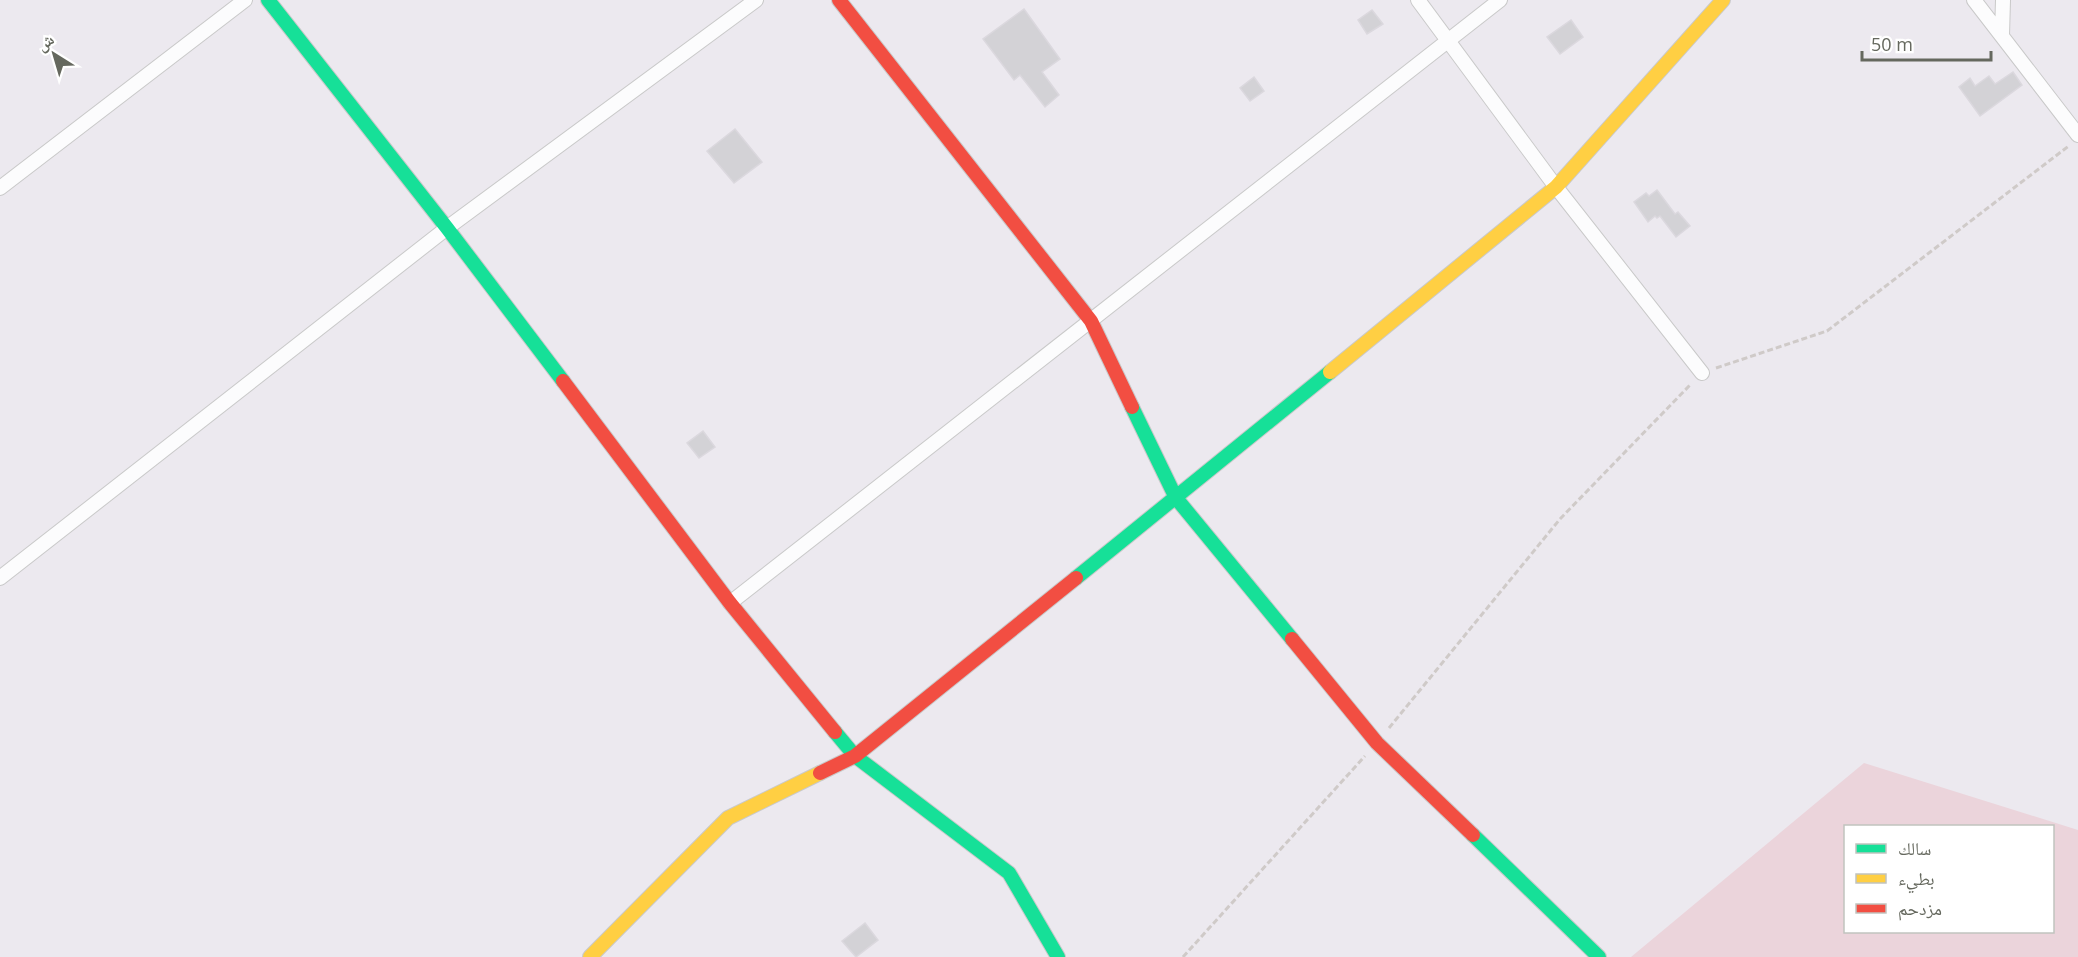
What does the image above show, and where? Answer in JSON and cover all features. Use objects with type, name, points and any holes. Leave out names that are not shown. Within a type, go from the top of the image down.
[{"type":"street","points":[[0,188],[245,0]]},
{"type":"street","points":[[267,0],[447,228],[730,603],[855,756],[1009,873],[1058,957]]},
{"type":"street","points":[[0,578],[447,228],[756,0]]},
{"type":"street","points":[[839,0],[1091,321],[1176,498],[1377,743],[1599,957]]},
{"type":"street","points":[[1418,0],[1556,187],[1702,373]]},
{"type":"street","points":[[730,603],[1500,0]]},
{"type":"street","points":[[590,957],[728,818],[855,756],[1176,498],[1556,187],[1722,0]]},
{"type":"street","points":[[1974,0],[2078,136]]},
{"type":"street","points":[[2002,35],[2003,0]]},
{"type":"path","points":[[1183,957],[1377,743],[1560,519],[1702,373],[1827,331],[2078,136]]},
{"type":"shaded area","points":[[1864,763],[2078,830],[2078,957],[1631,957]]},
{"type":"building","points":[[1024,9],[1060,59],[1042,72],[1059,95],[1045,107],[1020,75],[1014,80],[983,39]]},
{"type":"building","points":[[1372,10],[1383,24],[1367,34],[1358,20]]},
{"type":"building","points":[[1571,20],[1583,37],[1560,54],[1547,37]]},
{"type":"building","points":[[2013,72],[2022,85],[1980,116],[1959,87],[1970,78],[1975,86],[1989,76],[1995,84]]},
{"type":"building","points":[[1254,77],[1264,91],[1250,101],[1240,88]]},
{"type":"building","points":[[735,129],[762,162],[734,183],[707,151]]},
{"type":"building","points":[[1657,190],[1675,214],[1678,212],[1690,226],[1676,237],[1660,216],[1657,218],[1655,216],[1648,222],[1634,202],[1646,193],[1649,196]]},
{"type":"building","points":[[703,431],[715,447],[699,458],[687,443]]},
{"type":"building","points":[[865,923],[878,940],[856,957],[842,941]]},
{"type":"traffic: fast","points":[[268,0],[447,228],[563,381]]},
{"type":"traffic: fast","points":[[1076,578],[1330,372]]},
{"type":"traffic: fast","points":[[1132,407],[1176,498],[1292,639]]},
{"type":"traffic: fast","points":[[835,732],[855,756],[1009,873],[1058,957]]},
{"type":"traffic: fast","points":[[1473,835],[1599,957]]},
{"type":"traffic: slow","points":[[1330,372],[1556,187],[1723,0]]},
{"type":"traffic: slow","points":[[590,957],[728,818],[820,773]]},
{"type":"traffic: jam","points":[[839,0],[1091,321],[1132,407]]},
{"type":"traffic: jam","points":[[563,381],[730,603],[835,732]]},
{"type":"traffic: jam","points":[[820,773],[855,756],[1076,578]]},
{"type":"traffic: jam","points":[[1292,639],[1377,743],[1473,835]]}]
